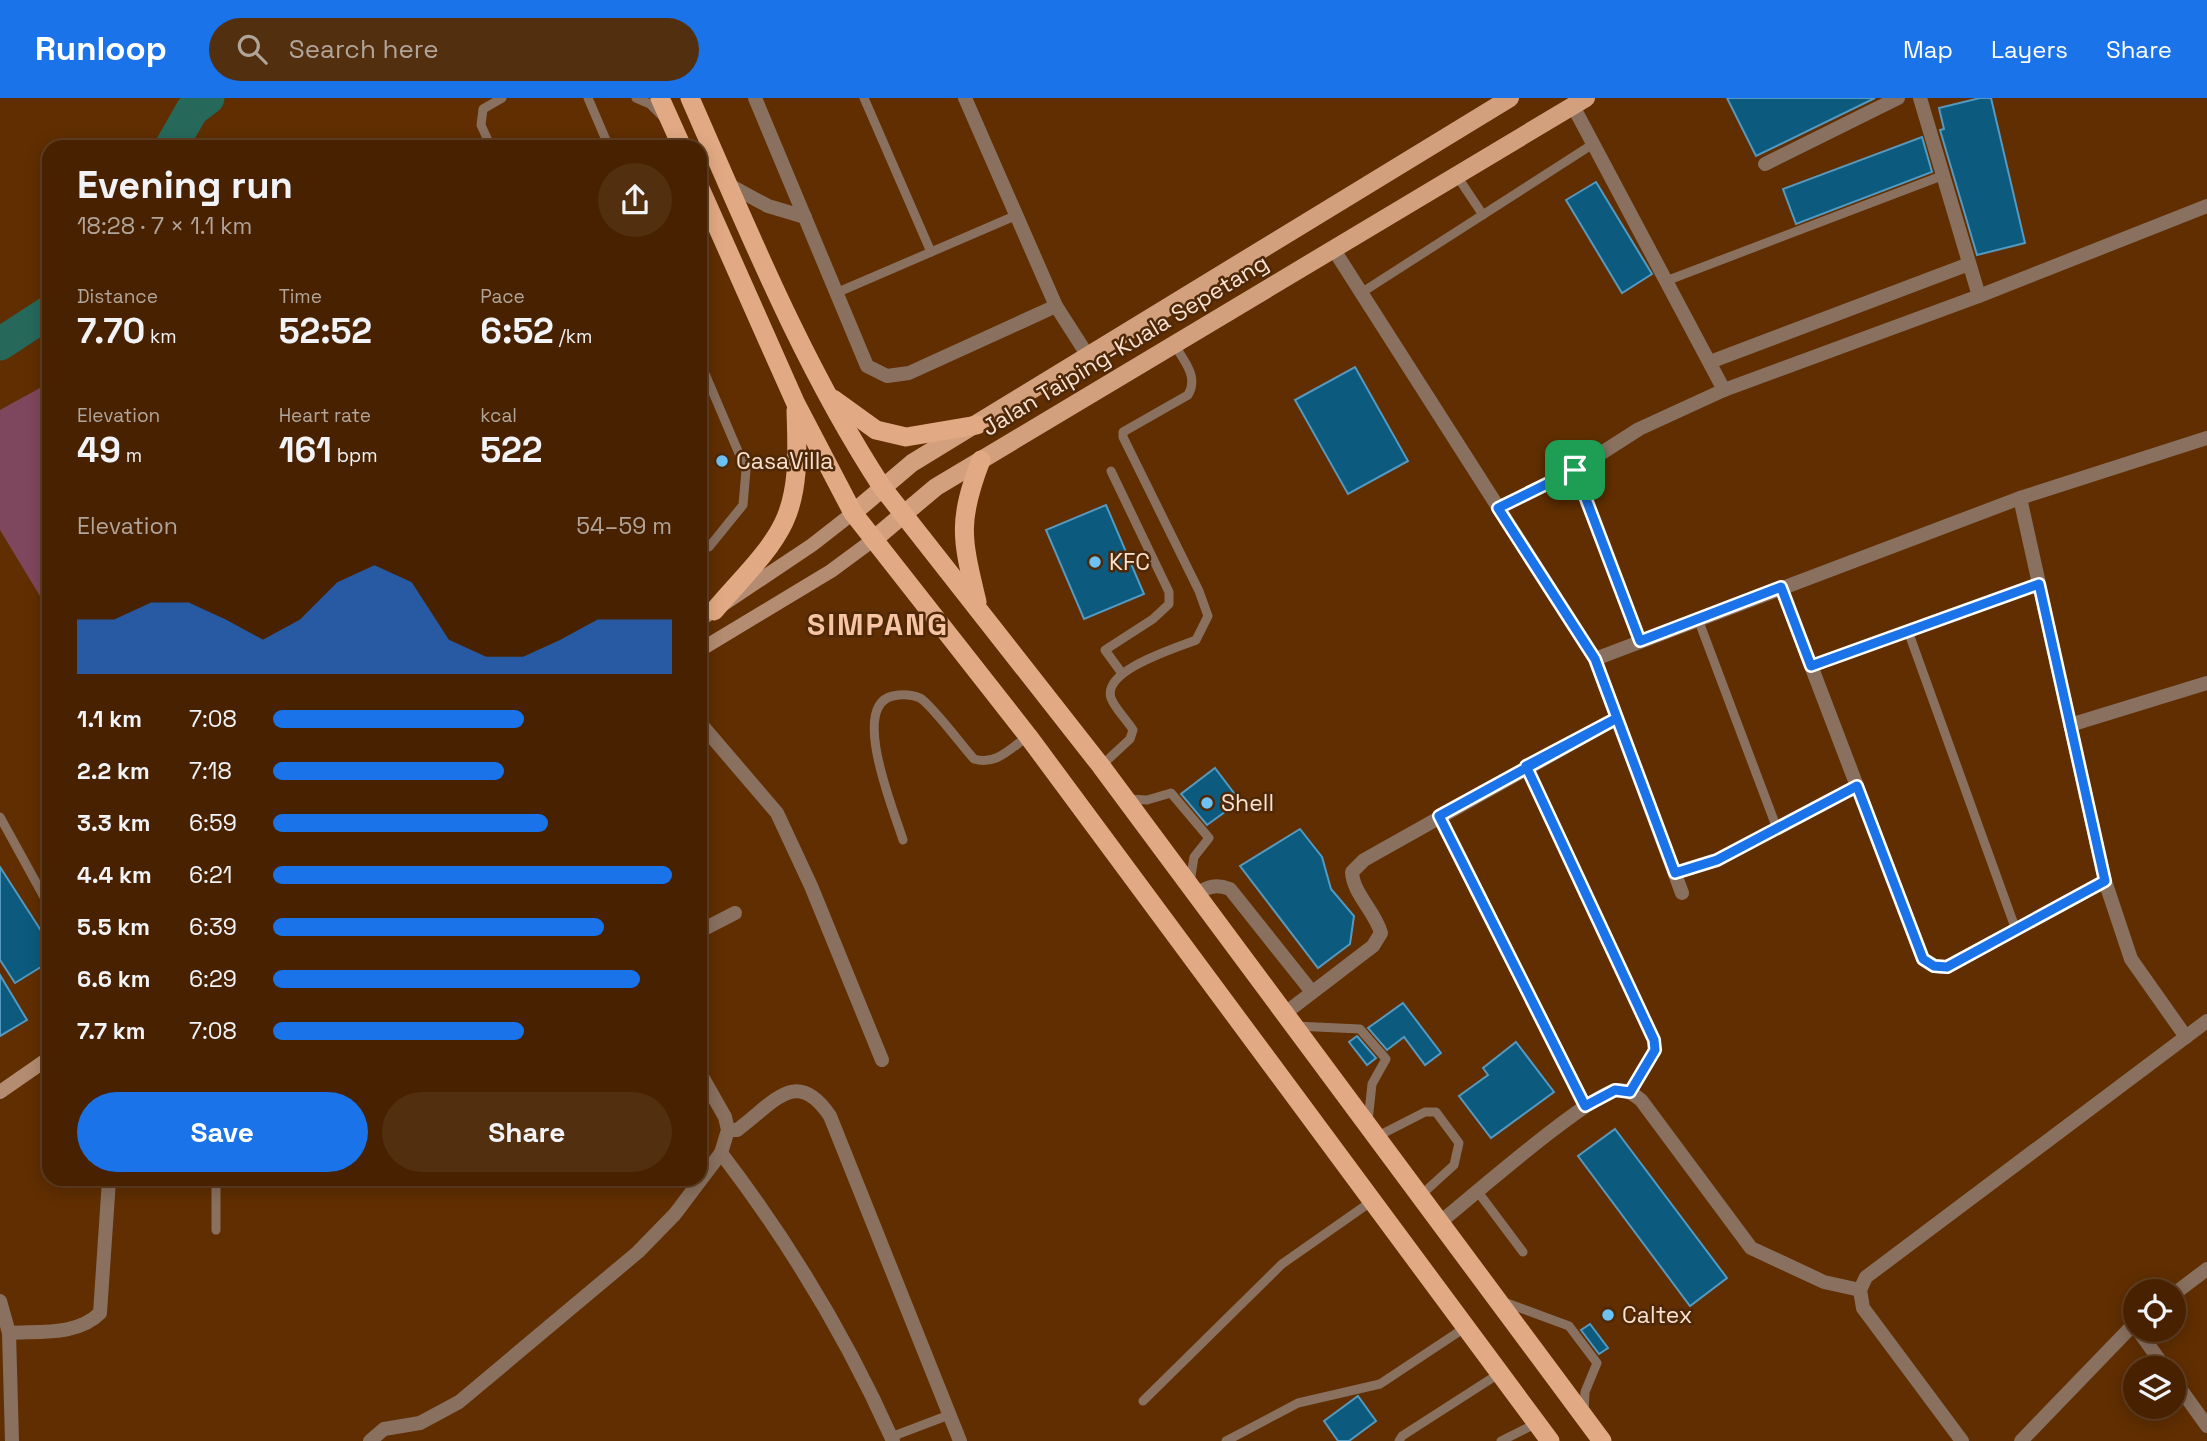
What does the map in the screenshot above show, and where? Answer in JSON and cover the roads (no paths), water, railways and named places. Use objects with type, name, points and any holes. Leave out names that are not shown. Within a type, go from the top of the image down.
[{"type":"highway","points":[[660,98],[679,140]]},
{"type":"highway","points":[[691,98],[826,394],[882,487],[1101,766],[1122,798],[1373,1129],[1439,1223],[1602,1441]]},
{"type":"highway","points":[[707,204],[796,404],[853,513],[1028,736],[1550,1441]]},
{"type":"highway","points":[[826,394],[876,430],[906,438],[976,425]]},
{"type":"highway","points":[[707,616],[770,545],[784,521],[794,489],[796,404]]},
{"type":"highway","points":[[979,610],[963,531],[965,501],[981,460]]},
{"type":"main road","name":"Jalan Taiping-Kuala Sepetang","points":[[707,616],[812,545],[912,463],[1510,98]]},
{"type":"main road","name":"Jalan Taiping-Kuala Sepetang","points":[[707,646],[831,571],[936,487],[1579,102]]},
{"type":"main road","points":[[0,1092],[42,1063]]},
{"type":"street","points":[[755,98],[867,366],[887,376],[909,373],[1056,306]]},
{"type":"street","points":[[965,98],[1056,306],[1088,356]]},
{"type":"street","points":[[1765,164],[1898,98]]},
{"type":"street","points":[[1920,98],[1979,296]]},
{"type":"street","points":[[1579,102],[1593,144],[1724,390]]},
{"type":"street","points":[[729,185],[768,206],[805,217]]},
{"type":"street","points":[[1498,508],[1575,470],[1639,429],[1724,390],[1979,296],[2207,206]]},
{"type":"street","points":[[1334,250],[1595,659],[1682,893]]},
{"type":"street","points":[[1710,362],[1969,264]]},
{"type":"street","points":[[1595,659],[2020,498],[2207,438]]},
{"type":"street","points":[[2020,498],[2105,881],[2131,959],[2186,1037]]},
{"type":"street","points":[[1781,587],[1923,959],[1934,966],[1947,967],[2105,881]]},
{"type":"street","points":[[2070,724],[2207,683]]},
{"type":"street","points":[[1288,1020],[1312,992],[1373,946],[1381,933],[1377,916],[1353,884],[1352,872],[1364,860],[1526,766],[1617,718]]},
{"type":"street","points":[[707,731],[777,813],[811,886],[882,1060]]},
{"type":"street","points":[[1439,816],[1585,1106]]},
{"type":"street","points":[[1192,891],[1219,885],[1230,889],[1312,992]]},
{"type":"street","points":[[707,927],[735,913]]},
{"type":"street","points":[[1962,1441],[1863,1308],[1860,1290],[1866,1277],[2207,1021]]},
{"type":"street","points":[[707,1085],[725,1117],[728,1130],[721,1153],[707,1172]]},
{"type":"street","points":[[728,1130],[737,1130],[793,1089],[806,1089],[820,1101],[830,1116],[960,1441]]},
{"type":"street","points":[[1439,1223],[1585,1106],[1615,1090],[1630,1092],[1641,1100],[1751,1248],[1824,1282],[1860,1290]]},
{"type":"street","points":[[721,1153],[767,1213],[818,1293],[892,1439]]},
{"type":"street","points":[[9,1333],[69,1329],[88,1324],[100,1313],[109,1186]]},
{"type":"street","points":[[370,1441],[384,1429],[420,1423],[459,1402],[638,1252],[676,1214],[697,1186]]},
{"type":"street","points":[[2186,1285],[2207,1269]]},
{"type":"street","points":[[0,1301],[9,1333],[12,1441]]},
{"type":"street","points":[[2021,1441],[2123,1338]]},
{"type":"street","points":[[2186,1397],[2207,1426]]},
{"type":"lane","points":[[488,140],[481,125],[483,109],[502,98]]},
{"type":"lane","points":[[588,98],[606,140]]},
{"type":"lane","points":[[636,98],[650,104],[674,128]]},
{"type":"lane","points":[[864,98],[931,252]]},
{"type":"lane","points":[[1361,293],[1593,144]]},
{"type":"lane","points":[[1666,281],[1944,175]]},
{"type":"lane","points":[[1457,176],[1483,215]]},
{"type":"lane","points":[[836,293],[1017,215]]},
{"type":"lane","points":[[1101,766],[1130,738],[1133,730],[1111,696],[1112,684],[1121,672],[1196,640],[1208,617],[1199,591],[1123,436],[1123,432],[1188,395],[1193,387],[1194,378],[1174,344]]},
{"type":"lane","points":[[707,378],[746,470],[743,505],[707,547]]},
{"type":"lane","points":[[1575,470],[1640,641]]},
{"type":"lane","points":[[1111,471],[1169,592],[1169,604],[1153,619],[1105,650],[1121,672]]},
{"type":"lane","points":[[1811,666],[2039,584]]},
{"type":"lane","points":[[1698,619],[1776,826]]},
{"type":"lane","points":[[1908,631],[2016,930]]},
{"type":"lane","points":[[903,840],[875,750],[873,729],[877,709],[887,697],[904,694],[921,698],[974,759],[984,762],[994,760],[1028,736]]},
{"type":"lane","points":[[1526,766],[1654,1040],[1655,1050],[1630,1092]]},
{"type":"lane","points":[[1675,873],[1717,860],[1776,826],[1857,786]]},
{"type":"lane","points":[[1122,798],[1147,800],[1171,793],[1209,838],[1194,857],[1192,891]]},
{"type":"lane","points":[[0,817],[42,893]]},
{"type":"lane","points":[[1288,1020],[1360,1029],[1386,1059],[1372,1084],[1373,1129],[1425,1112],[1436,1112],[1460,1143],[1454,1165],[1420,1196]]},
{"type":"lane","points":[[216,1186],[216,1230]]},
{"type":"lane","points":[[1478,1192],[1523,1252]]},
{"type":"lane","points":[[1143,1401],[1282,1264],[1372,1201]]},
{"type":"lane","points":[[1496,1298],[1569,1326],[1597,1363],[1585,1392],[1584,1418]]},
{"type":"lane","points":[[1226,1441],[1298,1403],[1380,1384],[1466,1327]]},
{"type":"lane","points":[[1399,1441],[1402,1436],[1500,1373]]},
{"type":"lane","points":[[892,1439],[949,1415]]},
{"type":"lane","points":[[1501,1441],[1536,1423]]},
{"type":"waterway","points":[[175,140],[192,110],[208,98]]},
{"type":"waterway","points":[[0,344],[42,317]]},
{"type":"place","name":"CasaVilla","points":[[722,461]]},
{"type":"place","name":"KFC","points":[[1095,562]]},
{"type":"place","name":"Shell","points":[[1207,803]]},
{"type":"place","name":"Caltex","points":[[1608,1315]]},
{"type":"district","name":"SIMPANG","points":[[878,624]]}]
